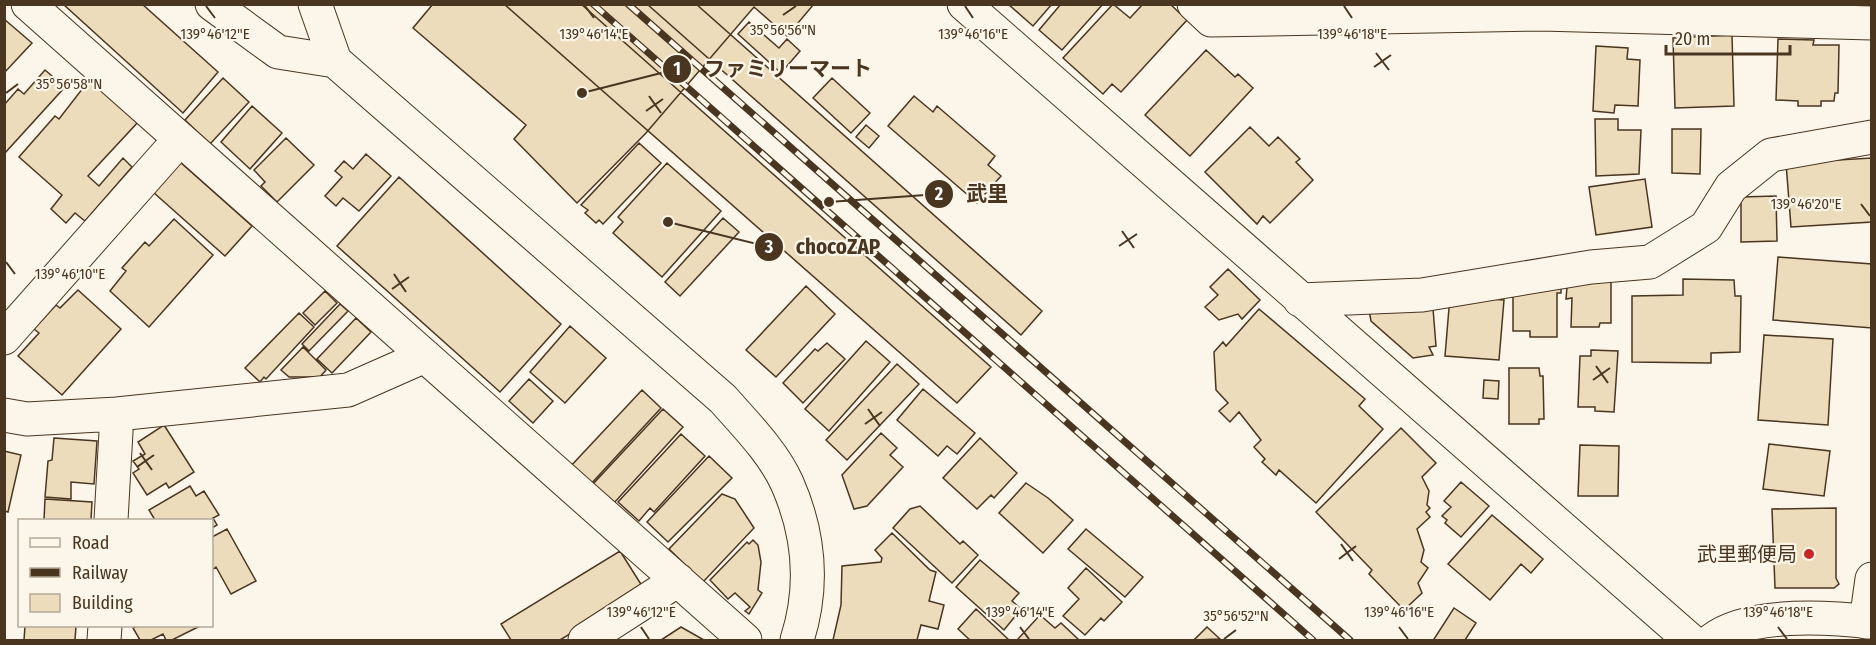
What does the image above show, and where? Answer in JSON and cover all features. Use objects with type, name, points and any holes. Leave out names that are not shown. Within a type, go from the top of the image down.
[{"type":"street","points":[[28,4],[745,640]]},
{"type":"street","points":[[212,4],[278,52],[335,61]]},
{"type":"street","points":[[315,4],[335,61],[723,399],[756,437],[786,482],[801,525],[809,565],[809,594],[797,640]]},
{"type":"street","points":[[964,4],[1299,300],[1690,640]]},
{"type":"street","points":[[1194,4],[1211,20],[1541,14],[1872,22]]},
{"type":"street","points":[[1299,300],[1422,295],[1591,267],[1650,262],[1706,227],[1731,187],[1771,154],[1872,136]]},
{"type":"street","points":[[4,338],[180,139]]},
{"type":"street","points":[[4,415],[27,419],[117,414],[348,390],[425,356]]},
{"type":"street","points":[[111,519],[117,414]]},
{"type":"street","points":[[1712,640],[1725,630],[1757,620],[1869,622],[1872,579]]},
{"type":"street","points":[[585,640],[678,580]]},
{"type":"building","points":[[63,4],[142,4],[218,72],[183,113]]},
{"type":"building","points":[[433,4],[814,4],[787,36],[754,7],[646,133],[577,203],[514,139],[526,125],[413,28]]},
{"type":"building","points":[[504,4],[581,4],[991,367],[957,403]]},
{"type":"building","points":[[647,4],[696,4],[1042,311],[1021,335]]},
{"type":"building","points":[[1008,4],[1052,4],[1033,26]]},
{"type":"building","points":[[1061,4],[1103,4],[1062,50],[1039,30]]},
{"type":"building","points":[[1113,4],[1130,18],[1143,4],[1170,4],[1187,20],[1121,92],[1112,84],[1103,94],[1063,58]]},
{"type":"building","points":[[4,19],[32,43],[5,72],[4,71]]},
{"type":"building","points":[[749,22],[779,48],[787,39],[800,51],[781,73],[738,34]]},
{"type":"building","points":[[1732,35],[1734,106],[1675,108],[1673,38]]},
{"type":"building","points":[[1778,39],[1814,40],[1813,45],[1839,45],[1838,93],[1835,93],[1834,101],[1821,101],[1821,106],[1798,106],[1798,101],[1776,100]]},
{"type":"building","points":[[1596,46],[1628,48],[1627,59],[1640,60],[1638,106],[1615,105],[1614,113],[1593,111]]},
{"type":"building","points":[[1206,50],[1235,77],[1238,74],[1253,88],[1190,156],[1145,115]]},
{"type":"building","points":[[45,70],[65,87],[4,154],[4,105],[18,89],[24,94]]},
{"type":"building","points":[[223,78],[249,102],[210,144],[185,120]]},
{"type":"building","points":[[832,78],[870,113],[851,133],[813,98]]},
{"type":"building","points":[[90,79],[139,121],[88,176],[99,186],[123,158],[132,167],[85,221],[75,213],[66,223],[51,209],[62,195],[19,157],[55,116],[59,119]]},
{"type":"building","points":[[914,96],[933,112],[937,106],[995,156],[988,165],[1001,176],[977,203],[888,126]]},
{"type":"building","points":[[252,106],[282,133],[250,169],[221,142]]},
{"type":"building","points":[[1595,119],[1618,119],[1618,130],[1641,130],[1639,174],[1596,176]]},
{"type":"building","points":[[866,125],[879,136],[869,148],[856,137]]},
{"type":"building","points":[[1250,127],[1269,146],[1278,137],[1300,159],[1296,162],[1313,180],[1270,223],[1263,216],[1257,224],[1205,172]]},
{"type":"building","points":[[1672,129],[1701,129],[1700,174],[1672,173]]},
{"type":"building","points":[[286,138],[314,165],[277,202],[261,186],[265,182],[254,170]]},
{"type":"building","points":[[639,143],[661,163],[603,224],[599,220],[596,223],[585,213],[588,210],[581,205]]},
{"type":"building","points":[[366,154],[391,176],[359,211],[343,198],[336,206],[325,196],[342,177],[335,171],[344,161],[353,169]]},
{"type":"building","points":[[1872,158],[1872,222],[1791,227],[1786,163]]},
{"type":"building","points":[[180,162],[252,226],[225,256],[153,192]]},
{"type":"building","points":[[667,163],[721,211],[662,277],[613,233],[623,222],[618,217]]},
{"type":"building","points":[[399,177],[561,324],[500,392],[337,246]]},
{"type":"building","points":[[1645,179],[1652,227],[1596,235],[1589,187]]},
{"type":"building","points":[[1776,196],[1777,241],[1741,242],[1741,197]]},
{"type":"building","points":[[723,218],[739,232],[680,296],[665,282]]},
{"type":"building","points":[[174,219],[213,255],[149,327],[110,291],[126,271],[122,268],[145,242],[149,246]]},
{"type":"building","points":[[1778,257],[1872,264],[1872,328],[1773,320]]},
{"type":"building","points":[[1228,269],[1260,300],[1242,319],[1238,314],[1219,320],[1205,307],[1218,295],[1210,287]]},
{"type":"building","points":[[1611,272],[1611,323],[1600,323],[1599,327],[1571,327],[1572,298],[1566,299],[1567,287],[1571,287],[1572,275]]},
{"type":"building","points":[[1683,279],[1734,280],[1735,296],[1741,296],[1740,352],[1711,353],[1711,363],[1632,362],[1632,296],[1683,295]]},
{"type":"building","points":[[1561,280],[1561,293],[1557,293],[1557,337],[1530,337],[1530,331],[1513,331],[1513,284]]},
{"type":"building","points":[[806,286],[835,314],[776,377],[746,350]]},
{"type":"building","points":[[78,290],[121,329],[62,395],[18,356],[39,333],[34,329],[56,305],[60,308]]},
{"type":"building","points":[[325,291],[337,303],[315,325],[303,313]]},
{"type":"building","points":[[1432,296],[1436,346],[1429,347],[1433,355],[1413,358],[1371,321],[1369,310]]},
{"type":"building","points":[[1450,296],[1504,300],[1499,360],[1445,356]]},
{"type":"building","points":[[340,304],[348,311],[309,351],[302,344]]},
{"type":"building","points":[[1259,309],[1365,399],[1359,406],[1383,429],[1316,503],[1279,470],[1276,475],[1262,462],[1265,459],[1254,447],[1261,440],[1239,412],[1230,422],[1219,411],[1228,403],[1216,390],[1214,352],[1223,342],[1226,346]]},
{"type":"building","points":[[299,313],[314,327],[266,379],[264,377],[260,382],[245,368]]},
{"type":"building","points":[[356,318],[371,332],[332,373],[317,359]]},
{"type":"building","points":[[570,326],[606,358],[565,403],[530,372]]},
{"type":"building","points":[[1764,335],[1833,339],[1828,425],[1758,420]]},
{"type":"building","points":[[866,341],[890,362],[829,431],[805,409]]},
{"type":"building","points":[[827,343],[845,359],[803,403],[783,383],[815,349],[818,351]]},
{"type":"building","points":[[303,347],[326,370],[320,377],[289,377],[281,370]]},
{"type":"building","points":[[1591,350],[1618,351],[1614,412],[1595,411],[1595,407],[1578,407],[1580,356],[1591,356]]},
{"type":"building","points":[[897,364],[919,384],[847,460],[826,440]]},
{"type":"building","points":[[1509,368],[1539,368],[1540,376],[1543,376],[1544,419],[1539,419],[1539,424],[1509,424]]},
{"type":"building","points":[[529,379],[553,401],[533,423],[509,401]]},
{"type":"building","points":[[1484,380],[1499,381],[1498,399],[1483,398]]},
{"type":"building","points":[[923,389],[975,433],[957,454],[947,446],[938,456],[897,420]]},
{"type":"building","points":[[642,390],[661,408],[589,486],[569,468]]},
{"type":"building","points":[[663,409],[683,427],[614,503],[593,484]]},
{"type":"building","points":[[164,425],[194,472],[169,488],[166,483],[147,495],[133,473],[139,469],[133,461],[145,454],[138,442]]},
{"type":"building","points":[[1401,428],[1436,463],[1422,477],[1429,491],[1427,505],[1430,508],[1426,512],[1430,517],[1417,529],[1424,550],[1421,562],[1428,568],[1418,583],[1422,593],[1404,610],[1369,574],[1372,570],[1316,512]]},
{"type":"building","points":[[881,433],[897,448],[890,455],[903,467],[867,506],[854,509],[842,475]]},
{"type":"building","points":[[681,434],[705,456],[654,512],[650,508],[639,521],[618,502]]},
{"type":"building","points":[[54,438],[97,441],[94,484],[71,482],[71,499],[45,497],[48,461],[52,460]]},
{"type":"building","points":[[980,438],[1017,473],[994,498],[991,495],[977,509],[943,478]]},
{"type":"building","points":[[1769,444],[1830,451],[1824,496],[1763,489]]},
{"type":"building","points":[[1580,445],[1619,446],[1618,496],[1578,496]]},
{"type":"building","points":[[4,451],[21,455],[8,512],[4,511]]},
{"type":"building","points":[[709,456],[732,478],[668,542],[647,522]]},
{"type":"building","points":[[1461,482],[1489,506],[1461,537],[1445,523],[1447,520],[1442,516],[1451,507],[1444,501]]},
{"type":"building","points":[[1026,483],[1048,498],[1073,520],[1043,553],[999,513]]},
{"type":"building","points":[[190,486],[196,496],[204,491],[219,515],[213,518],[217,525],[213,527],[213,519],[154,519],[149,510]]},
{"type":"building","points":[[722,494],[735,499],[754,528],[703,582],[669,549]]},
{"type":"building","points":[[45,499],[92,502],[91,519],[44,519]]},
{"type":"building","points":[[920,506],[960,544],[963,541],[978,555],[952,583],[893,528],[910,509]]},
{"type":"building","name":"武里郵便局","points":[[1836,508],[1836,578],[1839,584],[1834,588],[1775,588],[1772,509]]},
{"type":"building","points":[[1492,515],[1543,559],[1531,573],[1521,564],[1490,600],[1448,564]]},
{"type":"building","points":[[227,529],[256,581],[231,594],[216,567],[213,569],[213,536]]},
{"type":"building","points":[[1086,529],[1143,577],[1125,597],[1068,549]]},
{"type":"building","points":[[892,533],[930,570],[936,572],[929,601],[944,605],[938,629],[921,625],[917,640],[833,640],[841,605],[842,566],[881,562],[882,558],[875,550]]},
{"type":"building","points":[[753,540],[758,545],[761,562],[758,590],[762,593],[749,614],[745,611],[750,607],[735,593],[728,599],[710,580],[747,542],[749,544]]},
{"type":"building","points":[[620,551],[644,589],[560,640],[511,640],[501,624]]},
{"type":"building","points":[[980,560],[1019,593],[1012,601],[1021,609],[1004,630],[956,587]]},
{"type":"building","points":[[1086,568],[1122,602],[1104,621],[1101,618],[1085,635],[1063,616],[1079,599],[1068,588]]},
{"type":"building","points":[[1454,608],[1476,623],[1465,640],[1434,639]]},
{"type":"building","points":[[976,609],[1009,640],[970,640],[958,629]]},
{"type":"building","points":[[1040,615],[1055,628],[1061,623],[1079,640],[1018,639]]},
{"type":"building","points":[[25,627],[76,627],[75,640],[24,640]]},
{"type":"building","points":[[198,627],[172,640],[166,640],[163,634],[151,640],[140,640],[133,628]]},
{"type":"building","points":[[681,627],[704,640],[661,640]]},
{"type":"building","points":[[1207,627],[1220,639],[1194,640]]},
{"type":"railway","points":[[593,4],[1313,640]]},
{"type":"railway","points":[[628,4],[1350,640]]},
{"type":"place","name":"ファミリーマート","points":[[582,93]]},
{"type":"place","name":"武里","points":[[829,202]]},
{"type":"place","name":"chocoZAP","points":[[668,222]]},
{"type":"place","name":"武里郵便局","points":[[1809,554]]}]
